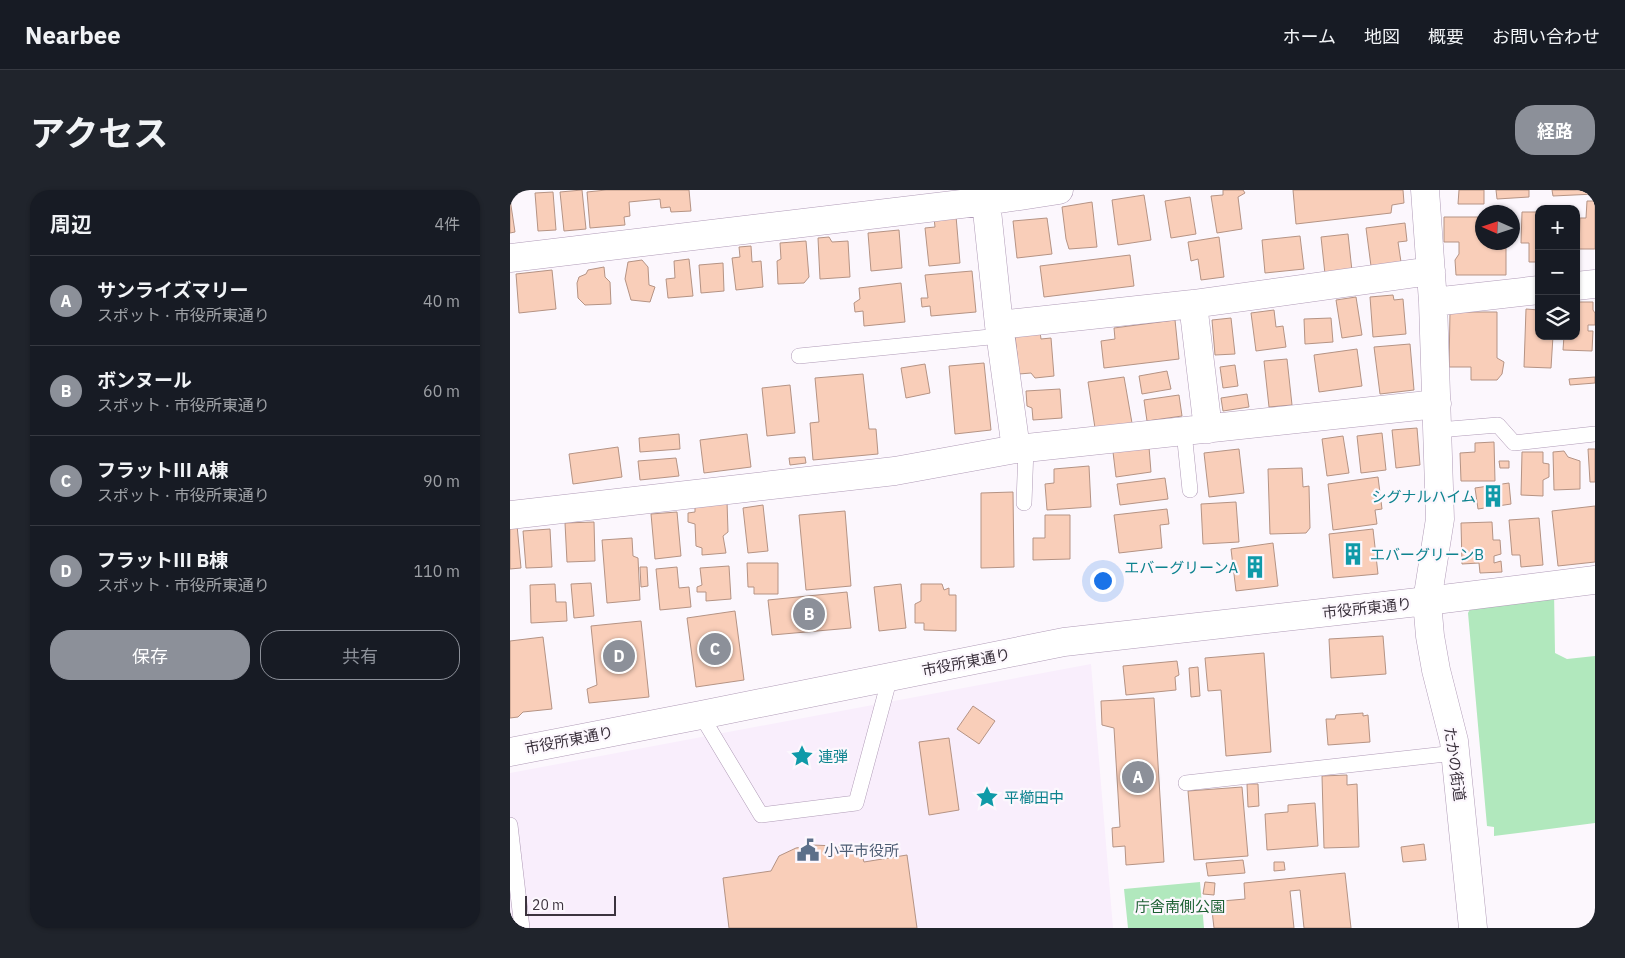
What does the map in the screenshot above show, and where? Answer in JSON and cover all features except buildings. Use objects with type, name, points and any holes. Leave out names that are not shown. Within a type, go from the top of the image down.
[{"type":"street","points":[[510,258],[986,201],[1059,190]]},
{"type":"street","name":"たかの街道","points":[[1425,190],[1433,302],[1440,519],[1427,601],[1430,636],[1436,670],[1454,741],[1473,928]]},
{"type":"street","points":[[986,201],[1000,330],[1021,449]]},
{"type":"street","points":[[1000,330],[1431,271]]},
{"type":"street","points":[[1580,286],[1595,284]]},
{"type":"street","points":[[1433,302],[1535,290]]},
{"type":"street","points":[[1193,304],[1196,431]]},
{"type":"street","points":[[510,514],[895,471],[1021,449],[1437,404]]},
{"type":"street","name":"市役所東通り","points":[[510,752],[1064,642],[1595,580]]},
{"type":"lane","points":[[798,356],[1000,330]]},
{"type":"lane","points":[[1438,430],[1498,425],[1514,442],[1595,434]]},
{"type":"lane","points":[[1190,490],[1196,431]]},
{"type":"lane","points":[[1021,449],[1024,504]]},
{"type":"lane","points":[[701,715],[761,815],[856,803],[890,677]]},
{"type":"lane","points":[[1186,783],[1455,753]]},
{"type":"lane","points":[[510,825],[522,928]]},
{"type":"shaded area","name":"小平市役所","points":[[1091,664],[1113,928],[510,928],[510,773]]},
{"type":"green space","points":[[1554,591],[1555,653],[1567,659],[1595,656],[1595,823],[1494,836],[1494,827],[1487,826],[1468,613],[1476,598]]},
{"type":"green space","name":"庁舎南側公園","points":[[1200,882],[1204,928],[1128,928],[1124,889]]},
{"type":"place","name":"シグナルハイム","points":[[1493,496]]},
{"type":"place","name":"エバーグリーンB","points":[[1353,554]]},
{"type":"place","name":"エバーグリーンA","points":[[1255,567]]},
{"type":"place","name":"ボンヌール","points":[[809,614]]},
{"type":"place","name":"フラットⅢ A棟","points":[[715,649]]},
{"type":"place","name":"フラットⅢ B棟","points":[[619,656]]},
{"type":"place","name":"連弾","points":[[802,756]]},
{"type":"place","name":"サンライズマリー","points":[[1138,777]]},
{"type":"place","name":"平櫛田中","points":[[987,797]]},
{"type":"place","name":"小平市役所","points":[[808,850]]}]
